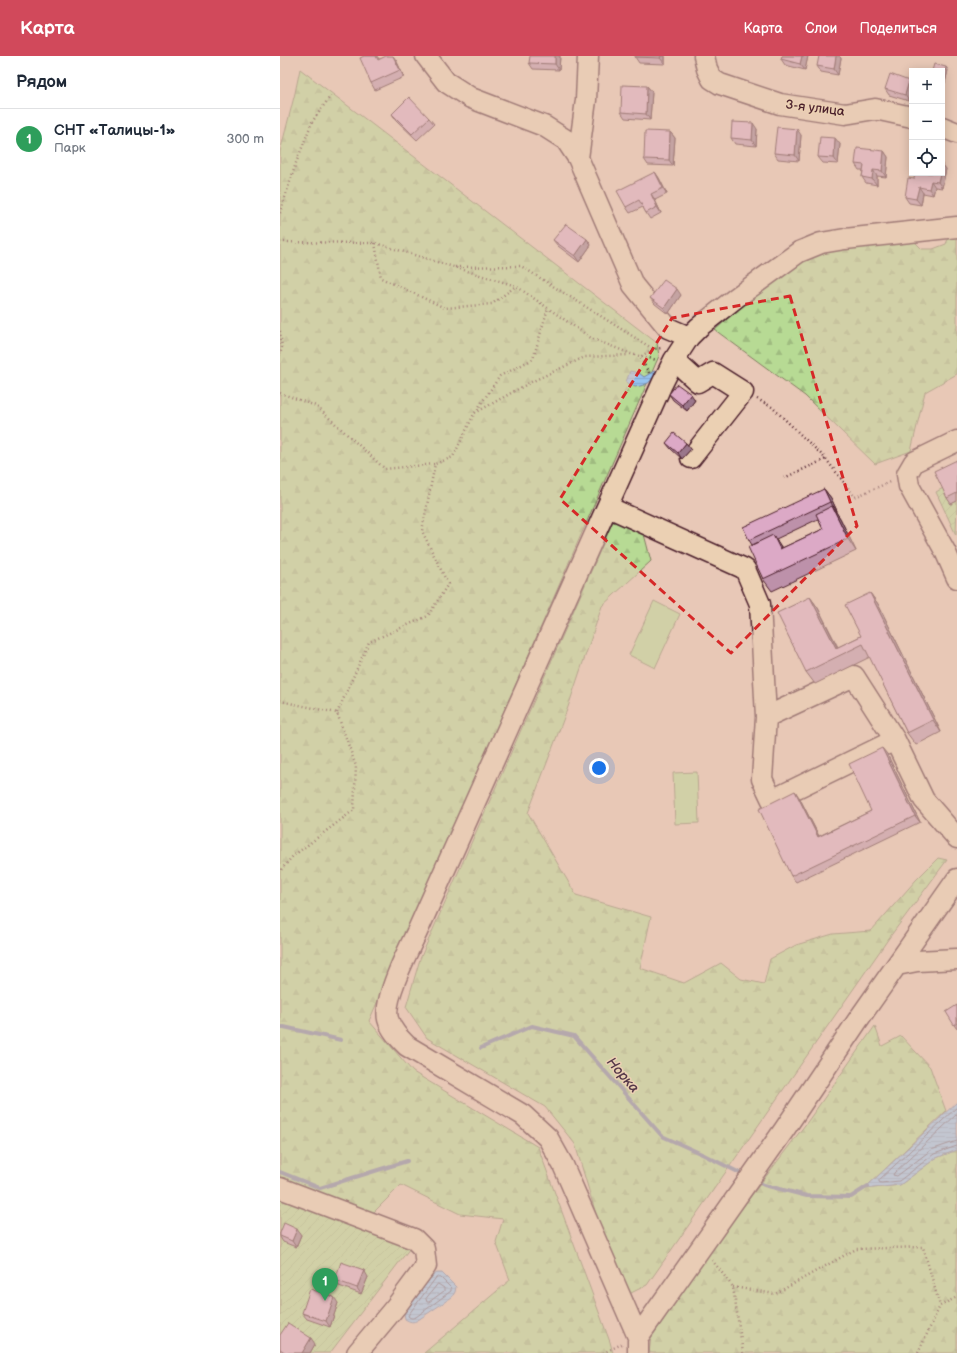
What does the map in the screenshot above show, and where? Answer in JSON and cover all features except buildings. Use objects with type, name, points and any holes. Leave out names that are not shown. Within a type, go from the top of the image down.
[{"type":"street","points":[[426,56],[446,82],[471,98],[544,126],[566,140],[578,158],[633,284],[668,328],[689,337]]},
{"type":"street","points":[[578,158],[586,100],[588,56]]},
{"type":"street","name":"3-я улица","points":[[704,56],[707,69],[712,79],[720,84],[780,104],[845,114],[875,109],[909,116]]},
{"type":"street","points":[[945,128],[957,133]]},
{"type":"street","points":[[638,1345],[563,1165],[548,1138],[523,1115],[407,1046],[394,1032],[387,1017],[389,1000],[395,980],[662,384],[674,360],[689,337],[699,327],[737,297],[799,252],[821,243],[845,238],[957,227]]},
{"type":"street","points":[[674,360],[698,382],[713,373],[742,392],[691,458]]},
{"type":"street","points":[[957,441],[914,462],[907,474],[909,486],[951,548],[957,578]]},
{"type":"street","points":[[608,507],[745,569],[760,604],[766,717],[762,779],[772,800],[895,740]]},
{"type":"street","points":[[766,717],[854,676],[895,740],[924,800],[957,838]]},
{"type":"street","points":[[638,1345],[703,1246],[957,879]]},
{"type":"street","points":[[898,965],[917,961],[957,959]]},
{"type":"street","points":[[280,1188],[414,1239],[424,1249],[426,1266],[397,1305],[357,1353]]},
{"type":"path","points":[[280,213],[296,163],[312,122],[332,94]]},
{"type":"path","points":[[280,242],[375,243],[516,286],[591,338],[640,357],[652,360],[674,360]]},
{"type":"path","points":[[375,243],[381,278],[445,308],[492,304],[516,286]]},
{"type":"path","points":[[453,267],[521,266],[653,349]]},
{"type":"path","points":[[280,393],[316,406],[385,469],[435,464],[453,457],[474,414],[500,376],[533,359],[548,308]]},
{"type":"path","points":[[280,331],[282,347],[280,356]]},
{"type":"path","points":[[474,414],[531,382],[585,356],[631,354]]},
{"type":"path","points":[[640,357],[649,372]]},
{"type":"path","points":[[742,392],[772,407],[826,459],[855,496],[907,474]]},
{"type":"path","points":[[784,478],[826,459]]},
{"type":"path","points":[[280,871],[293,856],[354,810],[356,766],[337,713],[369,642],[428,616],[448,584],[422,531],[435,464]]},
{"type":"path","points":[[280,701],[337,713]]},
{"type":"path","points":[[703,1246],[733,1287],[743,1353]]},
{"type":"path","points":[[733,1287],[775,1294],[856,1248],[923,1247],[940,1306]]},
{"type":"path","points":[[918,1353],[940,1306],[957,1297]]},
{"type":"highlighted area","points":[[790,296],[857,526],[731,653],[560,499],[672,318]]},
{"type":"green space","points":[[300,69],[657,343],[659,356],[369,1021],[413,1072],[538,1147],[613,1353],[424,1353],[510,1280],[496,1242],[503,1219],[460,1214],[401,1185],[373,1213],[280,1183],[280,152]]},
{"type":"green space","points":[[957,235],[957,374],[925,392],[911,451],[875,464],[805,396],[715,330],[768,282],[831,246],[912,239],[922,249],[933,249],[946,244],[949,236]]},
{"type":"green space","points":[[943,488],[951,504],[957,501],[956,535],[936,492]]},
{"type":"green space","points":[[618,510],[639,515],[651,561],[602,606],[568,707],[528,813],[576,895],[651,917],[640,968],[684,983],[721,963],[741,979],[764,984],[770,959],[796,945],[833,934],[871,931],[916,880],[938,858],[947,860],[889,938],[647,1285],[629,1294],[599,1224],[575,1144],[545,1107],[427,1038],[406,1007],[420,959]]},
{"type":"green space","points":[[654,601],[680,614],[655,668],[629,655]]},
{"type":"green space","points":[[697,772],[699,823],[675,824],[673,773]]},
{"type":"green space","points":[[875,1026],[882,1046],[901,1036],[930,1067],[946,1111],[864,1189],[900,1185],[936,1158],[957,1150],[957,1353],[649,1353],[651,1338],[711,1249],[808,1121]]},
{"type":"green space","points":[[280,1195],[410,1248],[330,1353],[280,1353]]},
{"type":"water","points":[[630,371],[639,373],[644,377],[654,371],[657,372],[653,379],[648,383],[635,387],[626,382]]},
{"type":"water","points":[[957,1102],[957,1150],[936,1158],[900,1185],[864,1189]]},
{"type":"water","points":[[437,1273],[442,1273],[456,1287],[452,1297],[415,1322],[408,1321],[405,1319],[404,1313],[432,1276]]},
{"type":"waterway","name":"Норка","points":[[481,1048],[532,1026],[574,1036],[662,1136],[744,1175]]},
{"type":"waterway","name":"Норка","points":[[280,1027],[341,1040]]},
{"type":"waterway","points":[[280,1172],[320,1188],[407,1161]]},
{"type":"waterway","name":"Норка","points":[[754,1180],[764,1185],[807,1196],[851,1197],[868,1186]]},
{"type":"place","name":"СНТ «Талицы-1»","points":[[325,1301]]}]
